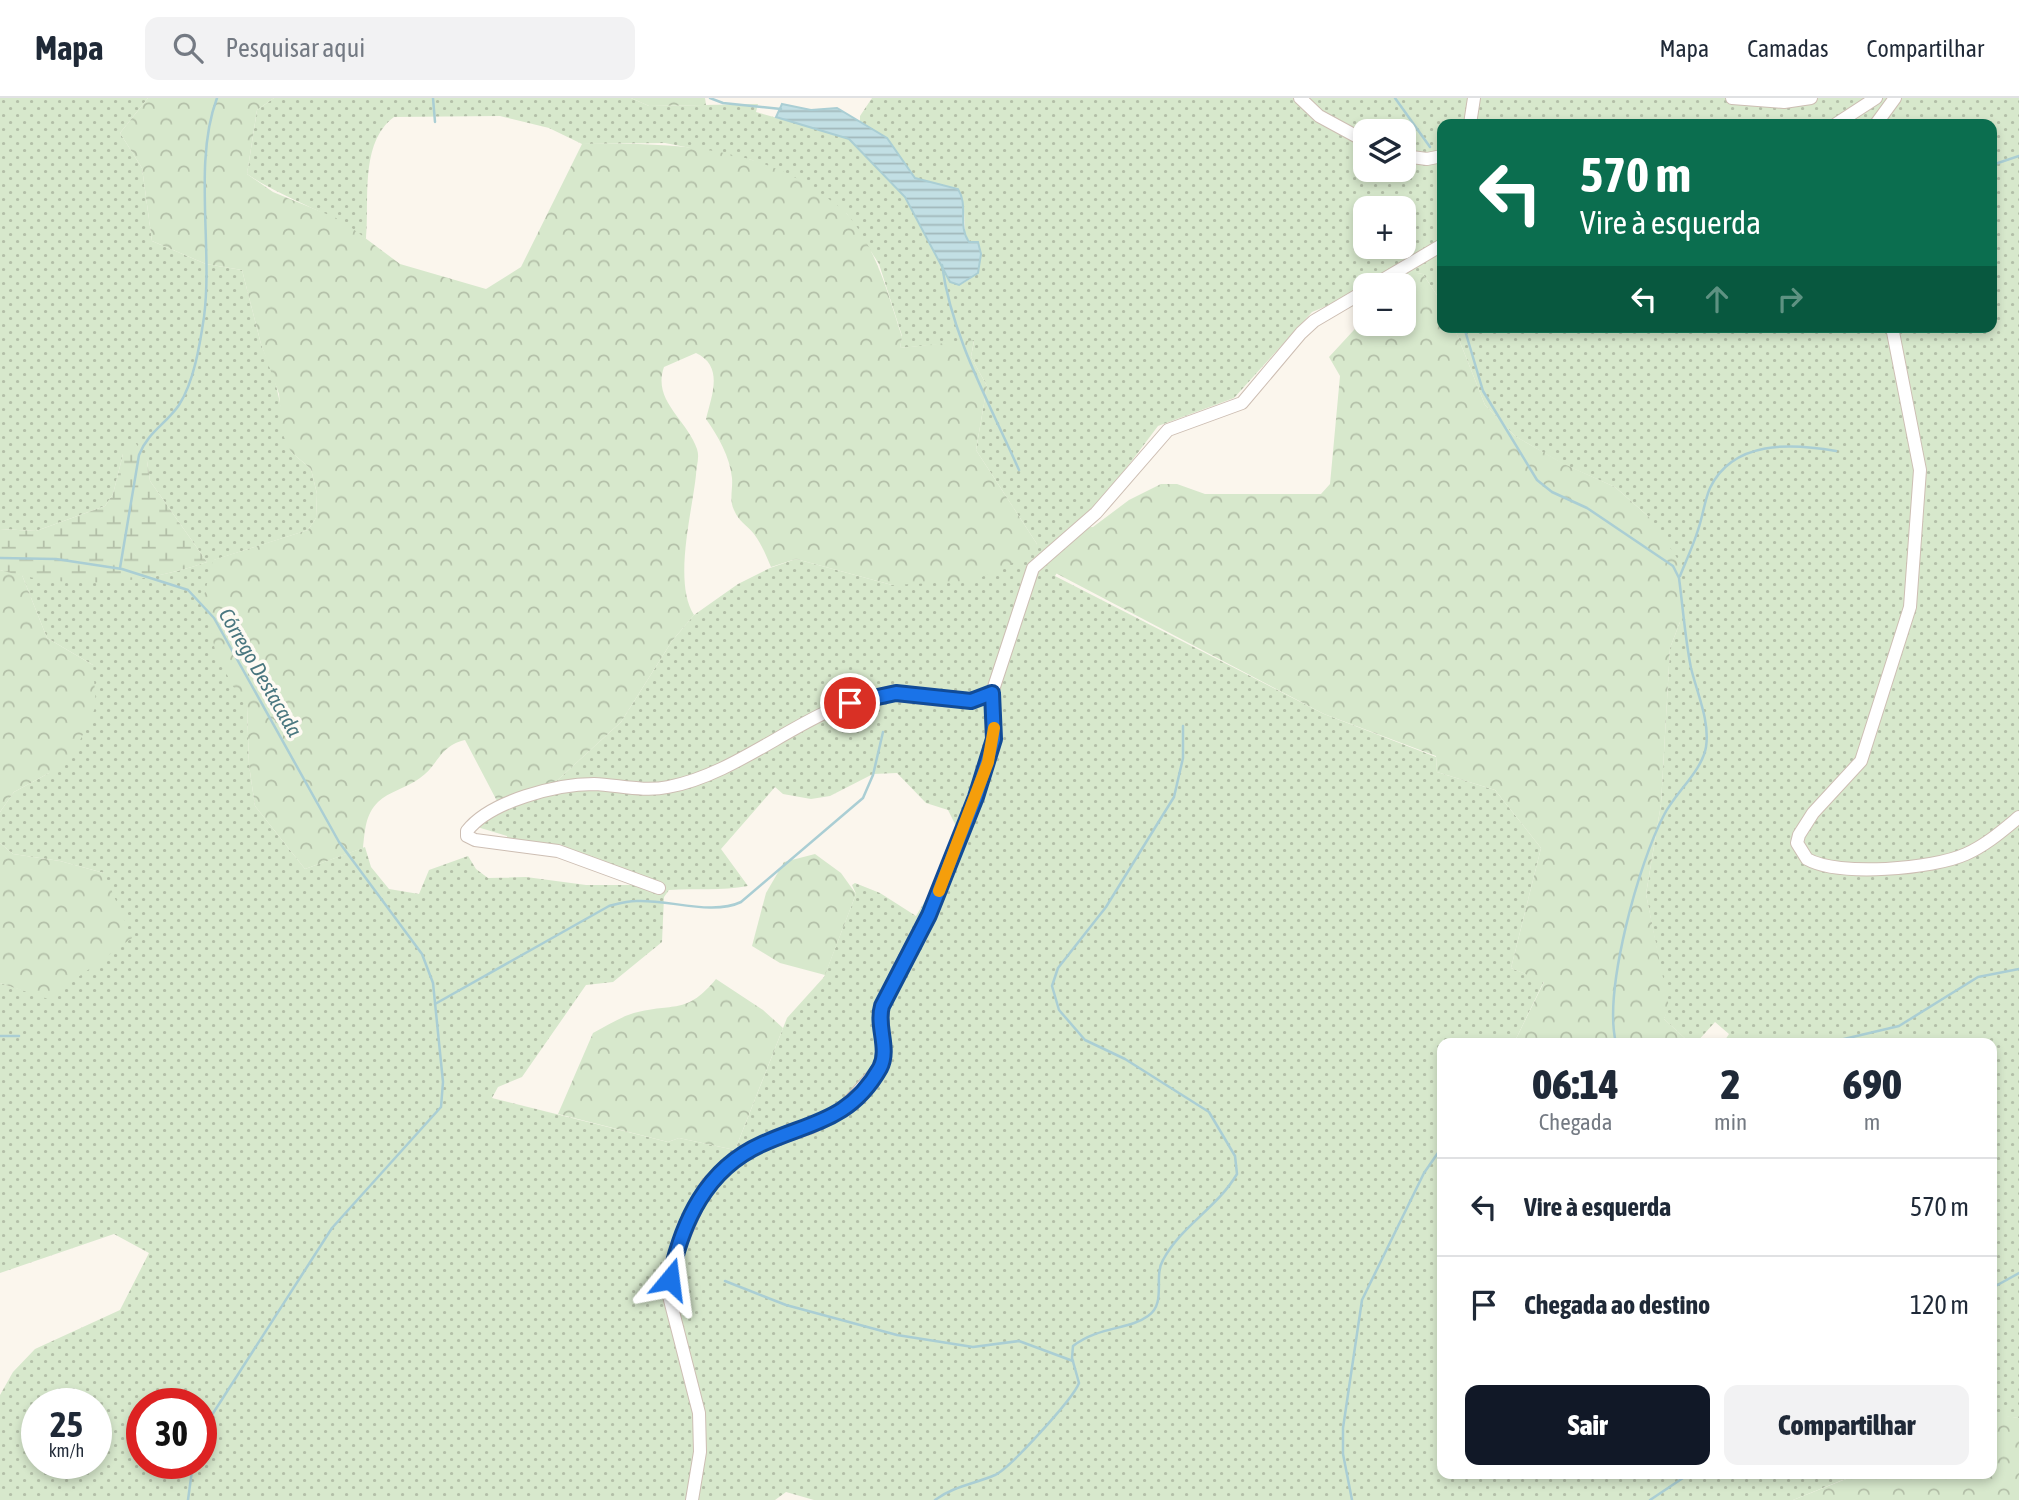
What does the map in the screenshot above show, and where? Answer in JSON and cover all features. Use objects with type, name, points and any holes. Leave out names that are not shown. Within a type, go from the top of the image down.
[{"type":"street","points":[[1300,98],[1319,116],[1353,134]]},
{"type":"street","points":[[1470,119],[1474,98]]},
{"type":"street","points":[[1732,98],[1784,102],[1811,98]]},
{"type":"street","points":[[1844,119],[1876,98]]},
{"type":"street","points":[[1880,119],[1895,98]]},
{"type":"street","points":[[1416,158],[1437,157]]},
{"type":"street","points":[[1394,273],[1437,248]]},
{"type":"street","points":[[692,1500],[701,1452],[699,1413],[669,1296],[670,1279],[681,1240],[699,1197],[728,1164],[761,1144],[825,1121],[854,1099],[880,1067],[884,1052],[880,1026],[882,1006],[933,904],[976,797],[994,739],[992,693],[1029,576],[1038,562],[1096,513],[1168,430],[1241,403],[1307,327],[1353,298]]},
{"type":"street","points":[[1893,333],[1920,470],[1910,607],[1861,761],[1813,813],[1797,843],[1807,859],[1828,866],[1893,867],[1940,863],[1983,845],[2019,817]]},
{"type":"street","points":[[659,888],[558,851],[475,840],[467,836],[467,831],[493,809],[570,786],[671,787],[740,758],[867,697],[896,693],[971,701],[992,693]]},
{"type":"green space","points":[[0,98],[148,98],[120,133],[142,168],[152,241],[206,264],[242,270],[261,344],[274,376],[291,452],[311,469],[317,494],[316,518],[308,530],[214,560],[247,705],[249,765],[255,806],[305,869],[365,847],[371,867],[389,889],[419,894],[429,870],[468,856],[476,869],[488,878],[526,877],[586,885],[643,885],[646,878],[507,843],[507,836],[474,826],[495,811],[499,800],[551,786],[621,722],[672,641],[694,615],[738,584],[796,559],[892,585],[1037,544],[976,450],[987,386],[971,357],[974,341],[900,348],[902,336],[879,264],[847,214],[752,160],[665,143],[582,144],[549,128],[500,116],[394,117],[383,128],[371,157],[366,239],[247,174],[257,110],[274,98],[631,98],[649,106],[758,104],[756,112],[849,138],[905,196],[950,282],[959,285],[975,273],[981,255],[965,235],[964,209],[958,189],[915,178],[887,138],[860,122],[860,116],[872,98],[2019,98],[2019,1418],[1997,1416],[1997,1038],[1726,1038],[1729,1034],[1715,1022],[1701,1038],[1685,1038],[1664,1019],[1668,1007],[1646,894],[1661,804],[1670,648],[1680,622],[1649,517],[1615,487],[1563,464],[1515,436],[1485,405],[1456,333],[1997,333],[1997,119],[1437,119],[1437,295],[1423,274],[1353,273],[1353,295],[1312,312],[1234,398],[1158,426],[1100,503],[1055,576],[1324,714],[1436,757],[1437,772],[1495,790],[1541,848],[1511,968],[1544,981],[1516,1038],[1437,1038],[1437,1479],[1845,1479],[1793,1500],[814,1500],[786,1492],[775,1500],[0,1500],[0,1395],[13,1372],[35,1349],[120,1310],[149,1253],[114,1234],[0,1273],[0,983],[48,998],[104,873],[60,861],[13,854],[0,843],[0,812],[14,792],[49,773],[93,665],[47,638],[22,575],[70,580],[116,580],[161,575],[207,562],[150,481],[147,461],[123,454],[113,494],[105,506],[36,531],[0,529]],"holes":[[[897,773],[926,803],[948,810],[956,826],[941,874],[916,916],[880,893],[855,883],[852,885],[856,894],[824,977],[787,1018],[735,1150],[679,1138],[668,1142],[492,1098],[498,1087],[522,1077],[586,985],[613,982],[662,942],[664,897],[669,890],[748,886],[721,849],[775,787],[783,794],[811,799],[830,796],[873,774]]]},
{"type":"green space","points":[[148,98],[274,98],[257,110],[247,174],[273,192],[341,220],[400,264],[486,289],[521,267],[582,144],[645,144],[707,150],[768,165],[796,178],[848,215],[867,243],[902,337],[900,348],[974,340],[971,357],[987,386],[976,450],[1037,544],[1025,557],[973,581],[892,585],[796,559],[771,567],[757,538],[734,510],[729,462],[706,419],[714,382],[710,365],[696,353],[664,367],[663,390],[667,400],[698,452],[684,566],[688,601],[694,615],[672,641],[621,722],[551,786],[497,801],[465,740],[456,743],[444,751],[420,778],[378,802],[368,818],[363,848],[305,869],[255,806],[249,765],[247,705],[232,685],[215,650],[204,596],[213,560],[308,530],[316,518],[317,494],[311,469],[291,452],[283,435],[279,394],[261,344],[242,270],[206,264],[152,241],[142,168],[120,133]]},
{"type":"green space","points":[[631,98],[705,98],[706,105],[649,106]]},
{"type":"green space","points":[[1411,272],[1423,274],[1437,295],[1437,333],[1456,333],[1485,405],[1515,436],[1564,464],[1615,487],[1649,517],[1677,558],[1683,588],[1680,622],[1670,648],[1661,804],[1646,894],[1669,1007],[1664,1019],[1685,1038],[1516,1038],[1544,982],[1511,968],[1541,848],[1495,790],[1437,772],[1436,756],[1324,714],[1046,568],[1044,562],[1070,528],[1093,527],[1129,500],[1161,484],[1177,484],[1205,494],[1321,494],[1330,484],[1340,376],[1329,357],[1353,331],[1353,336],[1416,336],[1416,273],[1410,273]]},
{"type":"green space","points":[[135,442],[147,461],[150,481],[207,562],[156,576],[104,582],[52,580],[0,570],[0,529],[36,531],[105,506],[113,494],[123,454]]},
{"type":"green space","points":[[0,570],[22,575],[47,638],[93,665],[96,706],[77,747],[49,773],[14,792],[0,812]]},
{"type":"green space","points":[[0,843],[13,854],[60,861],[104,873],[132,938],[48,999],[0,983]]},
{"type":"green space","points":[[815,854],[841,873],[856,894],[825,975],[780,963],[752,946],[766,893],[784,862]]},
{"type":"green space","points":[[716,979],[763,1010],[783,1028],[735,1150],[679,1138],[668,1142],[558,1114],[593,1033],[632,1013],[689,1002],[697,998]]},
{"type":"green space","points":[[1997,1415],[2019,1418],[2019,1500],[1793,1500],[1846,1479],[1997,1479]]},
{"type":"water","points":[[782,104],[811,110],[837,108],[887,138],[915,178],[958,189],[963,202],[966,236],[969,242],[978,242],[981,254],[978,273],[959,285],[950,282],[905,197],[849,139],[776,117]]},
{"type":"waterway","name":"Córrego Destacada","points":[[120,568],[139,455],[147,440],[179,405],[189,385],[198,351],[206,290],[206,150],[217,98]]},
{"type":"waterway","points":[[433,98],[435,122]]},
{"type":"waterway","points":[[710,98],[723,103],[781,109]]},
{"type":"waterway","points":[[1395,98],[1430,147]]},
{"type":"waterway","points":[[1997,163],[2019,156]]},
{"type":"waterway","points":[[942,265],[954,319],[963,345],[1019,470]]},
{"type":"waterway","points":[[1466,333],[1483,391],[1537,480],[1552,492],[1587,508],[1673,566],[1679,578],[1691,668],[1705,717],[1706,747],[1699,765],[1664,815],[1634,894],[1614,992],[1615,1038]]},
{"type":"waterway","points":[[1680,576],[1700,525],[1710,488],[1720,472],[1733,461],[1765,448],[1801,447],[1836,451]]},
{"type":"waterway","name":"Córrego Destacada","points":[[0,558],[56,559],[122,569],[188,590],[214,618],[339,842],[422,954],[433,983],[443,1082],[441,1107],[332,1228],[217,1407]]},
{"type":"waterway","points":[[935,1500],[1003,1470],[1040,1432],[1079,1383],[1072,1358],[1073,1346],[1103,1331],[1132,1324],[1154,1311],[1163,1260],[1179,1237],[1220,1197],[1237,1174],[1235,1156],[1209,1112],[1125,1059],[1085,1040],[1059,1010],[1052,986],[1058,968],[1106,907],[1174,797],[1183,758],[1183,726]]},
{"type":"waterway","points":[[435,1004],[609,906],[649,901],[717,907],[741,902],[863,798],[873,775],[883,732]]},
{"type":"waterway","points":[[1848,1038],[1899,1026],[1978,977],[2019,969]]},
{"type":"waterway","points":[[0,1036],[19,1036]]},
{"type":"waterway","points":[[1352,1500],[1343,1454],[1343,1428],[1362,1300],[1424,1173],[1437,1154]]},
{"type":"waterway","points":[[1997,1285],[2019,1273]]},
{"type":"waterway","points":[[725,1281],[786,1305],[897,1335],[973,1347],[1019,1341],[1073,1361]]},
{"type":"waterway","points":[[188,1500],[191,1479]]},
{"type":"waterway","points":[[1650,1500],[1682,1479]]},
{"type":"slow traffic","points":[[939,891],[988,762],[994,728]]},
{"type":"route","points":[[670,1279],[673,1262],[699,1197],[716,1175],[728,1164],[761,1144],[812,1127],[840,1112],[874,1077],[884,1052],[879,1015],[882,1006],[938,894],[992,750],[992,693],[978,701],[896,693],[867,697],[850,703]]}]
